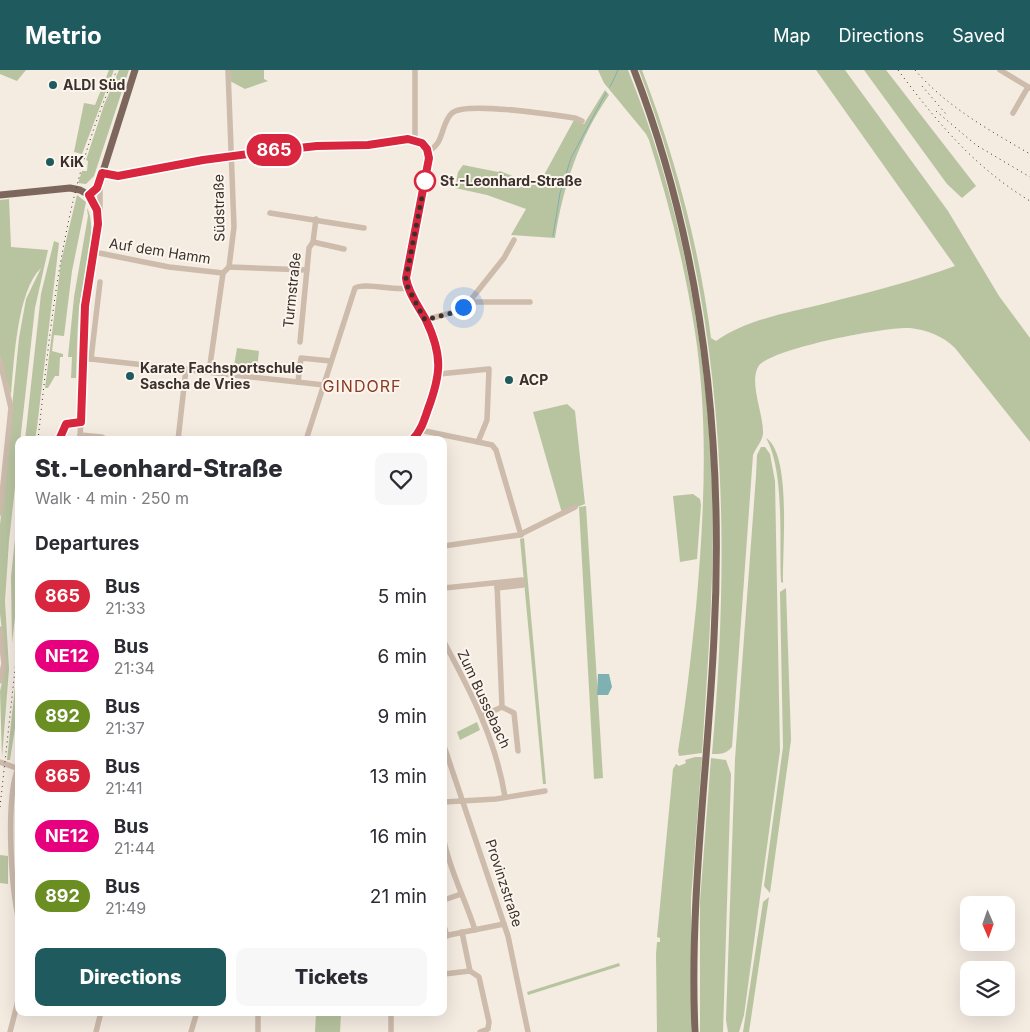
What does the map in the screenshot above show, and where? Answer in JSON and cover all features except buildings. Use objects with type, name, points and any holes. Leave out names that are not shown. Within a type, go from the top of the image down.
[{"type":"main road","points":[[0,195],[70,188],[82,190],[89,195],[97,188],[135,70]]},
{"type":"main road","points":[[634,70],[662,150],[687,246],[704,335],[713,428],[717,507],[716,587],[695,918],[695,1032]]},
{"type":"street","name":"Südstraße","points":[[228,70],[234,227],[229,267]]},
{"type":"street","points":[[415,70],[415,140]]},
{"type":"street","points":[[1000,70],[1029,88],[1013,113]]},
{"type":"street","points":[[428,151],[439,142],[450,115],[462,108],[489,108],[575,118],[582,121]]},
{"type":"street","points":[[80,436],[85,306],[101,211],[101,176],[121,175],[230,156],[298,148],[368,145],[415,140],[422,143],[428,151],[428,165],[406,271],[408,288],[425,320],[436,352],[439,374],[420,430],[415,436]]},
{"type":"street","points":[[89,195],[96,207],[98,221]]},
{"type":"street","points":[[270,213],[364,228]]},
{"type":"street","name":"Turmstraße","points":[[300,342],[309,247],[313,242],[316,219]]},
{"type":"street","points":[[425,320],[454,312],[469,302],[502,260],[514,240]]},
{"type":"street","name":"Turmstraße","points":[[313,242],[344,250]]},
{"type":"street","name":"Auf dem Hamm","points":[[94,252],[169,267],[223,273]]},
{"type":"street","points":[[209,372],[223,273],[229,267]]},
{"type":"street","name":"Auf dem Hamm","points":[[229,267],[307,270]]},
{"type":"street","points":[[91,359],[100,282]]},
{"type":"street","points":[[307,436],[330,361],[356,287],[364,285],[385,289],[408,288]]},
{"type":"street","points":[[469,302],[530,302]]},
{"type":"street","points":[[82,358],[324,385]]},
{"type":"street","points":[[298,382],[301,358],[330,361]]},
{"type":"street","points":[[0,361],[11,408],[0,513]]},
{"type":"street","points":[[439,374],[489,368],[487,420],[478,442]]},
{"type":"street","points":[[178,436],[186,370]]},
{"type":"street","points":[[61,436],[66,424],[81,422]]},
{"type":"street","points":[[420,430],[492,445],[497,451],[521,535]]},
{"type":"street","points":[[447,546],[521,535],[575,507]]},
{"type":"street","points":[[447,588],[497,585],[502,707]]},
{"type":"street","points":[[0,629],[4,664],[0,681]]},
{"type":"street","name":"Zum Bussebach","points":[[447,648],[482,716],[496,752],[506,797]]},
{"type":"street","points":[[482,716],[502,707]]},
{"type":"street","points":[[502,707],[514,713],[518,751]]},
{"type":"street","name":"Provinzstraße","points":[[447,754],[509,940],[528,1032]]},
{"type":"street","points":[[0,762],[15,767]]},
{"type":"street","points":[[15,776],[12,785],[12,852],[15,901]]},
{"type":"street","points":[[447,802],[506,797],[545,791]]},
{"type":"street","points":[[447,870],[465,898],[475,930]]},
{"type":"street","points":[[447,899],[461,894]]},
{"type":"street","points":[[447,936],[504,924]]},
{"type":"street","points":[[462,932],[470,971]]},
{"type":"street","points":[[447,974],[470,971],[479,977],[489,1022],[488,1029],[480,1032]]},
{"type":"street","points":[[10,1032],[15,1013]]},
{"type":"street","points":[[96,1032],[100,1016]]},
{"type":"street","points":[[191,1032],[196,1016]]},
{"type":"street","points":[[258,1016],[258,1032]]},
{"type":"street","points":[[391,1016],[391,1032]]},
{"type":"green space","points":[[0,70],[26,70],[17,81],[0,74]]},
{"type":"green space","points":[[109,70],[114,70],[82,154],[74,152],[84,103],[95,105]]},
{"type":"green space","points":[[119,70],[129,70],[94,176],[86,184],[78,183],[82,171],[87,171],[88,161],[86,160],[104,105]]},
{"type":"green space","points":[[230,70],[264,70],[264,79],[268,81],[245,89],[230,81]]},
{"type":"green space","points":[[598,70],[628,70],[663,170],[688,272],[697,324],[709,429],[713,516],[710,618],[702,753],[679,756],[678,751],[696,608],[703,505],[704,435],[695,332],[676,235],[649,140],[604,83]]},
{"type":"green space","points":[[639,70],[642,70],[654,103],[684,202],[700,270],[711,338],[716,341],[742,327],[784,313],[892,286],[955,266],[816,70],[845,70],[948,211],[999,296],[1030,338],[1030,442],[955,348],[940,337],[923,330],[897,328],[829,340],[782,353],[766,360],[758,367],[755,382],[763,434],[753,455],[732,747],[721,754],[712,754],[721,579],[721,493],[715,408],[705,323],[689,238],[667,154]]},
{"type":"green space","points":[[864,70],[886,70],[976,186],[962,198],[947,184]]},
{"type":"green space","points":[[605,90],[609,95],[589,128],[574,164],[558,219],[555,238],[511,235],[526,209],[487,195],[455,188],[458,172],[463,165],[500,171],[538,186],[574,120],[584,124]]},
{"type":"green space","points":[[77,195],[86,202],[72,271],[64,336],[54,335],[52,351],[63,354],[63,357],[60,357],[59,376],[55,376],[48,388],[45,388],[61,262]]},
{"type":"green space","points":[[9,199],[11,247],[48,250],[35,308],[21,436],[15,436],[15,487],[5,601],[9,669],[2,758],[0,691],[6,665],[0,614],[0,525],[19,338],[26,299],[41,268],[33,279],[22,309],[15,346],[11,395],[0,357],[0,200]]},
{"type":"green space","points":[[87,208],[90,217],[91,243],[79,308],[76,378],[71,378],[72,357],[68,357],[74,297],[88,216]]},
{"type":"green space","points":[[54,241],[59,243],[37,427],[36,436],[25,436],[41,294]]},
{"type":"green space","points":[[237,348],[259,351],[257,369],[234,366]]},
{"type":"green space","points":[[567,404],[575,411],[585,504],[562,513],[533,412]]},
{"type":"green space","points":[[766,438],[774,448],[783,483],[783,583],[781,582],[779,488],[772,452]]},
{"type":"green space","points":[[761,447],[765,447],[770,454],[775,481],[780,751],[744,1015],[739,1032],[728,1032],[726,1020],[735,759],[757,455]]},
{"type":"green space","points":[[693,494],[700,499],[701,505],[697,559],[680,562],[673,496]]},
{"type":"green space","points":[[586,506],[603,778],[594,779],[579,507]]},
{"type":"green space","points":[[524,538],[546,784],[543,784],[520,539]]},
{"type":"green space","points":[[15,539],[15,617],[12,643],[11,577]]},
{"type":"green space","points":[[786,588],[791,740],[770,893],[764,886],[783,747],[780,592]]},
{"type":"green space","points":[[15,687],[15,728],[10,760],[7,760]]},
{"type":"green space","points":[[477,722],[480,730],[460,740],[457,732]]},
{"type":"green space","points":[[702,757],[691,899],[691,1032],[657,1032],[656,954],[657,942],[660,942],[660,938],[657,937],[673,769],[676,764],[679,766],[686,763],[685,760]]},
{"type":"green space","points":[[711,758],[726,760],[731,774],[723,1032],[700,1032],[700,901]]},
{"type":"green space","points":[[0,855],[8,856],[8,884],[0,883]]},
{"type":"green space","points":[[769,897],[749,1032],[743,1032],[763,902]]},
{"type":"green space","points":[[619,963],[620,966],[528,995],[527,992]]},
{"type":"green space","points":[[316,1016],[341,1016],[340,1032],[315,1032]]},
{"type":"water","points":[[598,674],[609,674],[612,687],[608,695],[597,695]]},
{"type":"waterway","points":[[610,87],[618,70]]},
{"type":"waterway","points":[[553,236],[560,193],[571,158],[606,93]]},
{"type":"railway","points":[[38,436],[62,252],[84,160],[117,70]]},
{"type":"railway","points":[[898,70],[957,142],[991,173],[1030,201]]},
{"type":"railway","points":[[915,70],[955,107],[984,127],[1030,154]]},
{"type":"railway","points":[[922,86],[946,114]]},
{"type":"railway","points":[[936,111],[976,145],[1030,177]]},
{"type":"railway","points":[[0,807],[15,670]]},
{"type":"bus line","name":"865","points":[[60,436],[66,424],[81,422],[83,327],[87,286],[98,224],[97,210],[89,195],[97,188],[102,173],[118,176],[203,160],[294,148],[368,145],[408,139],[417,140],[422,143],[429,152],[429,158],[406,278],[408,288],[428,327],[436,352],[439,371],[437,384],[416,436]]},
{"type":"place","name":"ALDI Süd","points":[[53,85]]},
{"type":"place","name":"KiK","points":[[50,162]]},
{"type":"place","name":"St.-Leonhard-Straße","points":[[425,181]]},
{"type":"place","name":"Karate Fachsportschule Sascha de Vries","points":[[130,376]]},
{"type":"place","name":"ACP","points":[[509,380]]},
{"type":"district","name":"GINDORF","points":[[362,386]]},
{"type":"route","points":[[425,181],[407,268],[406,278],[408,286],[425,320],[452,313],[463,307]]}]
